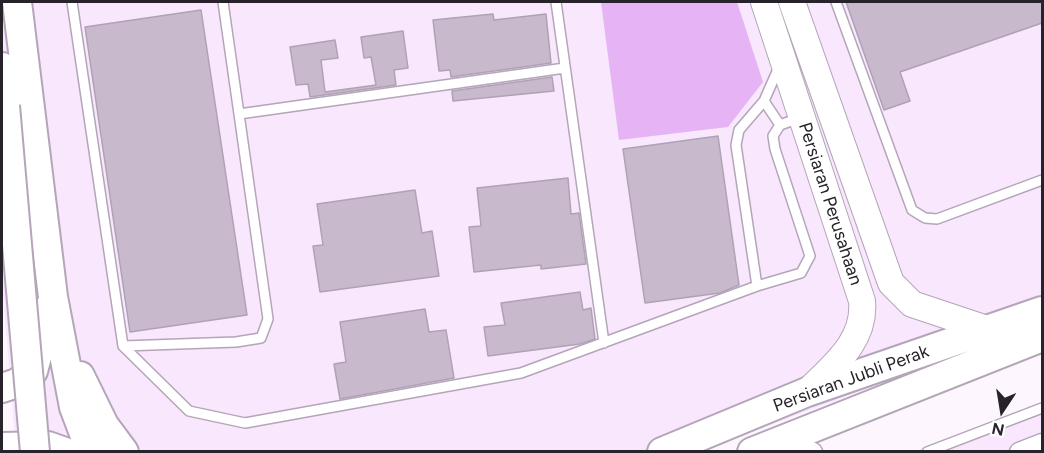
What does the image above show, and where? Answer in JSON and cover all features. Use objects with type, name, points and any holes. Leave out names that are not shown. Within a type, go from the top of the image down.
[{"type":"main road","points":[[17,2],[53,297],[74,407],[91,452]]},
{"type":"main road","name":"Persiaran Perusahaan","points":[[764,2],[783,59],[791,121],[862,301],[863,314],[859,332],[847,351],[807,392]]},
{"type":"main road","name":"Persiaran Perusahaan","points":[[792,2],[891,283],[912,304],[990,330]]},
{"type":"main road","points":[[2,67],[35,452]]},
{"type":"main road","points":[[2,388],[17,382],[33,371],[53,297]]},
{"type":"main road","name":"Persiaran Jubli Perak","points":[[662,452],[807,392],[1042,311]]},
{"type":"main road","name":"Persiaran Jubli Perak","points":[[752,452],[1042,337]]},
{"type":"main road","points":[[61,340],[104,425],[124,452]]},
{"type":"main road","points":[[2,447],[48,446],[65,452]]},
{"type":"street","points":[[786,438],[813,452]]},
{"type":"street","points":[[1019,452],[1042,443]]},
{"type":"lane","points":[[72,2],[123,345],[189,411],[245,423],[521,373],[757,286],[801,273],[810,256],[775,149],[773,136],[791,121],[764,101]]},
{"type":"lane","points":[[123,345],[236,342],[261,338],[268,319],[223,2]]},
{"type":"lane","points":[[556,2],[604,343]]},
{"type":"lane","points":[[836,2],[912,210],[925,218],[936,219],[1042,180]]},
{"type":"lane","points":[[757,286],[736,145],[739,130],[764,101],[783,59]]},
{"type":"lane","points":[[239,114],[565,68]]},
{"type":"lane","points":[[927,452],[1042,408]]},
{"type":"shaded area","points":[[2,2],[1042,2],[1042,323],[701,451],[16,451],[2,282]]},
{"type":"shaded area","points":[[601,2],[737,2],[763,82],[728,127],[619,140]]},
{"type":"shaded area","points":[[1042,407],[1042,451],[927,451]]},
{"type":"building","points":[[846,2],[1042,2],[1042,23],[900,72],[910,101],[884,110]]},
{"type":"building","points":[[201,10],[247,315],[130,332],[85,27]]},
{"type":"building","points":[[493,14],[494,20],[546,14],[551,63],[451,77],[450,70],[439,71],[433,20]]},
{"type":"building","points":[[403,31],[408,68],[394,70],[396,85],[310,97],[308,84],[296,85],[290,47],[335,40],[338,58],[321,60],[325,92],[376,85],[371,57],[364,58],[361,37]]},
{"type":"building","points":[[552,77],[554,91],[453,101],[452,91]]},
{"type":"building","points":[[718,136],[739,285],[720,293],[645,303],[623,149]]},
{"type":"building","points":[[568,178],[571,214],[579,213],[586,264],[541,269],[541,265],[474,272],[469,227],[481,226],[477,188]]},
{"type":"building","points":[[415,190],[422,233],[432,231],[439,276],[320,292],[313,246],[323,245],[317,204]]},
{"type":"building","points":[[580,292],[583,310],[591,308],[595,339],[580,344],[488,356],[484,327],[505,325],[501,303]]},
{"type":"building","points":[[425,309],[429,332],[446,330],[454,378],[340,399],[334,364],[346,362],[340,322]]}]
